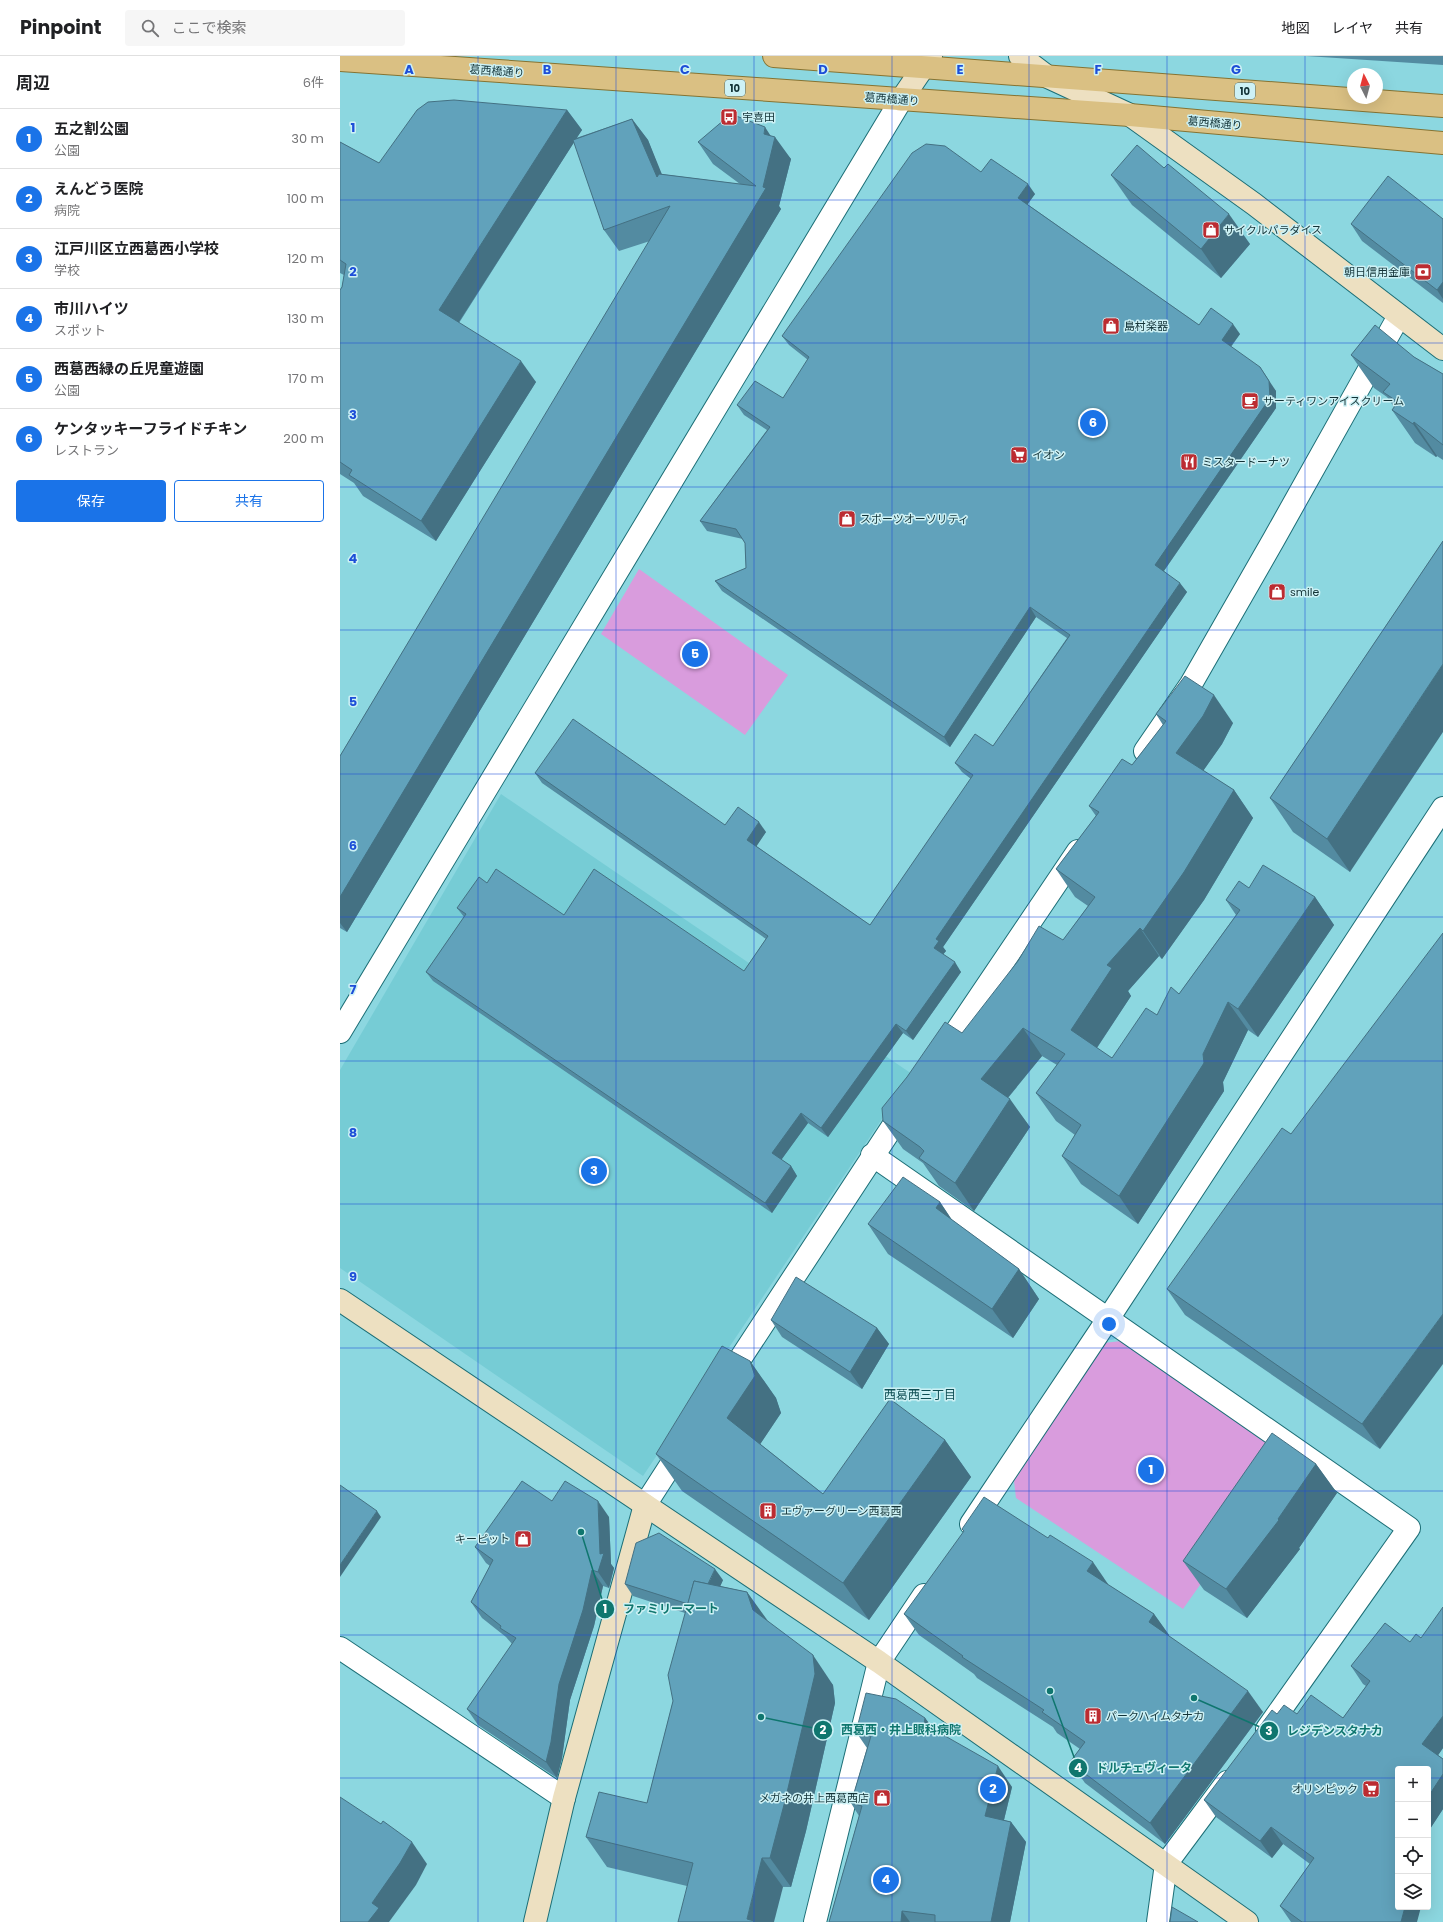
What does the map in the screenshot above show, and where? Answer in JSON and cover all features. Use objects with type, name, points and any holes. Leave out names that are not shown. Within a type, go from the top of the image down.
[{"type":"main road","name":"10","points":[[774,56],[927,62],[1048,77],[1443,106]]},
{"type":"main road","name":"葛西橋通り","points":[[340,60],[1130,115],[1443,143]]},
{"type":"street","points":[[1020,56],[1048,77],[1130,115],[1254,204],[1443,349]]},
{"type":"street","points":[[340,1032],[901,100],[927,62]]},
{"type":"street","points":[[1133,769],[1191,684],[1274,540],[1399,316]]},
{"type":"street","points":[[958,1544],[1108,1319],[1443,808]]},
{"type":"street","points":[[930,1070],[1089,834]]},
{"type":"street","points":[[714,1400],[872,1155],[916,1090]]},
{"type":"street","points":[[872,1155],[1409,1528],[1256,1744]]},
{"type":"street","points":[[340,1300],[879,1662],[1248,1922]]},
{"type":"street","points":[[535,1922],[564,1798],[645,1505],[692,1432]]},
{"type":"street","points":[[815,1922],[879,1662],[936,1576]]},
{"type":"street","points":[[340,1648],[564,1798]]},
{"type":"street","points":[[1158,1922],[1166,1864],[1237,1769]]},
{"type":"shaded area","points":[[639,569],[788,675],[745,735],[601,634]]},
{"type":"shaded area","points":[[501,794],[912,1074],[643,1476],[340,1268],[340,1070]]},
{"type":"shaded area","points":[[1121,1341],[1289,1459],[1183,1609],[1016,1498],[1014,1481],[1104,1343]]},
{"type":"building","points":[[454,100],[567,110],[439,310],[521,361],[421,521],[349,475],[352,470],[340,462],[340,290],[342,287],[346,264],[340,260],[340,142],[379,163],[417,110],[428,102]]},
{"type":"building","points":[[731,114],[765,127],[764,134],[775,137],[763,187],[766,188],[340,897],[340,756],[670,206],[604,230],[573,140],[632,119],[657,177],[659,174],[756,186],[698,142]]},
{"type":"building","points":[[926,144],[945,146],[981,172],[991,159],[1028,184],[1018,198],[1199,325],[1211,308],[1233,324],[1222,340],[1260,367],[1269,381],[1270,398],[1155,565],[1180,583],[936,939],[939,941],[934,948],[955,962],[906,1031],[896,1024],[821,1128],[801,1113],[772,1153],[791,1166],[765,1203],[426,972],[466,914],[457,908],[479,877],[487,883],[496,869],[564,915],[594,869],[744,971],[768,936],[535,773],[573,719],[725,825],[738,807],[759,822],[747,840],[870,925],[973,775],[955,763],[975,734],[993,746],[1070,635],[1030,607],[944,737],[715,581],[746,568],[745,543],[736,529],[700,521],[770,427],[737,405],[755,381],[783,398],[809,357],[782,336],[912,153]]},
{"type":"building","points":[[1137,145],[1164,168],[1168,164],[1229,214],[1201,249],[1111,175]]},
{"type":"building","name":"朝日信用金庫","points":[[1388,176],[1443,219],[1443,282],[1437,290],[1351,224]]},
{"type":"building","points":[[1375,325],[1414,357],[1443,374],[1443,445],[1414,422],[1413,424],[1392,410],[1398,402],[1383,392],[1390,384],[1351,355]]},
{"type":"building","points":[[1443,541],[1443,664],[1327,839],[1270,798]]},
{"type":"building","points":[[1185,676],[1214,695],[1203,716],[1176,753],[1234,790],[1184,872],[1143,931],[1140,928],[1107,965],[1112,968],[1071,1030],[1112,1058],[1146,1008],[1157,1015],[1171,987],[1179,994],[1240,910],[1226,900],[1239,881],[1249,888],[1263,865],[1315,897],[1238,1009],[1228,1002],[1203,1054],[1204,1063],[1119,1196],[1062,1156],[1081,1125],[1036,1093],[1065,1054],[1023,1028],[981,1079],[1010,1099],[955,1183],[919,1158],[924,1151],[883,1121],[882,1108],[907,1077],[945,1022],[962,1033],[1018,961],[1039,926],[1063,940],[1095,897],[1056,869],[1099,812],[1089,806],[1122,759],[1132,765],[1166,721],[1156,714]]},
{"type":"building","points":[[1443,933],[1443,1314],[1362,1424],[1167,1289],[1282,1128],[1291,1134]]},
{"type":"building","points":[[903,1177],[940,1202],[936,1208],[1019,1269],[992,1309],[868,1224]]},
{"type":"building","points":[[796,1277],[877,1328],[850,1372],[771,1320]]},
{"type":"building","points":[[722,1346],[750,1361],[755,1376],[727,1418],[823,1494],[890,1399],[945,1440],[843,1583],[656,1454]]},
{"type":"building","points":[[1272,1433],[1316,1464],[1278,1519],[1279,1520],[1226,1589],[1183,1561]]},
{"type":"building","points":[[522,1481],[552,1501],[565,1481],[598,1501],[600,1554],[604,1553],[598,1572],[592,1570],[583,1610],[559,1684],[551,1742],[546,1762],[467,1709],[516,1638],[500,1628],[501,1626],[471,1602],[493,1560],[475,1547]]},
{"type":"building","points":[[340,1485],[377,1511],[340,1565]]},
{"type":"building","points":[[984,1497],[1048,1538],[1050,1535],[1093,1562],[1087,1571],[1154,1614],[1149,1622],[1248,1691],[1150,1823],[1070,1762],[1085,1742],[1042,1712],[1044,1710],[962,1657],[963,1656],[904,1614],[964,1531],[962,1529]]},
{"type":"building","points":[[659,1533],[715,1569],[708,1584],[694,1581],[688,1604],[625,1584],[636,1543]]},
{"type":"building","points":[[694,1581],[747,1592],[753,1610],[813,1655],[815,1674],[785,1801],[770,1858],[762,1858],[747,1919],[754,1921],[753,1922],[678,1922],[693,1863],[586,1837],[599,1792],[647,1803],[673,1701],[668,1675]]},
{"type":"building","points":[[1443,1607],[1443,1716],[1422,1744],[1443,1759],[1443,1774],[1431,1792],[1431,1766],[1395,1766],[1395,1910],[1404,1910],[1401,1922],[1302,1922],[1280,1906],[1314,1858],[1271,1827],[1260,1841],[1204,1800],[1272,1710],[1277,1714],[1284,1705],[1297,1714],[1311,1695],[1343,1718],[1370,1681],[1351,1666],[1385,1623],[1410,1642],[1416,1634],[1421,1638]]},
{"type":"building","points":[[866,1693],[896,1699],[925,1718],[924,1724],[998,1766],[985,1816],[1011,1822],[991,1922],[935,1922],[935,1915],[902,1911],[901,1922],[829,1922],[862,1806],[851,1803],[871,1736],[856,1732]]},
{"type":"building","points":[[340,1797],[381,1824],[383,1821],[412,1842],[400,1863],[372,1903],[379,1908],[368,1922],[340,1922]]},
{"type":"building","points":[[1172,1907],[1198,1922],[1170,1922]]},
{"type":"place","name":"宇喜田","points":[[729,117]]},
{"type":"place","name":"サイクルパラダイス","points":[[1211,230]]},
{"type":"place","name":"朝日信用金庫","points":[[1423,272]]},
{"type":"place","name":"島村楽器","points":[[1111,326]]},
{"type":"place","name":"サーティワンアイスクリーム","points":[[1250,401]]},
{"type":"place","name":"ケンタッキーフライドチキン","points":[[1093,423]]},
{"type":"place","name":"イオン","points":[[1019,455]]},
{"type":"place","name":"ミスタードーナツ","points":[[1189,462]]},
{"type":"place","name":"スポーツオーソリティ","points":[[847,519]]},
{"type":"place","name":"smile","points":[[1277,592]]},
{"type":"place","name":"西葛西緑の丘児童遊園","points":[[695,654]]},
{"type":"place","name":"江戸川区立西葛西小学校","points":[[594,1171]]},
{"type":"place","name":"五之割公園","points":[[1151,1470]]},
{"type":"place","name":"エヴァーグリーン西葛西","points":[[768,1511]]},
{"type":"place","name":"ファミリーマート","points":[[581,1532]]},
{"type":"place","name":"キーピット","points":[[523,1539]]},
{"type":"place","name":"ドルチェヴィータ","points":[[1050,1691]]},
{"type":"place","name":"レジデンスタナカ","points":[[1194,1698]]},
{"type":"place","name":"パークハイムタナカ","points":[[1093,1716]]},
{"type":"place","name":"西葛西・井上眼科病院","points":[[761,1717]]},
{"type":"place","name":"えんどう医院","points":[[993,1789]]},
{"type":"place","name":"オリンピック","points":[[1371,1789]]},
{"type":"place","name":"メガネの井上西葛西店","points":[[882,1798]]},
{"type":"place","name":"市川ハイツ","points":[[886,1880]]},
{"type":"district","name":"西葛西三丁目","points":[[920,1394]]}]
